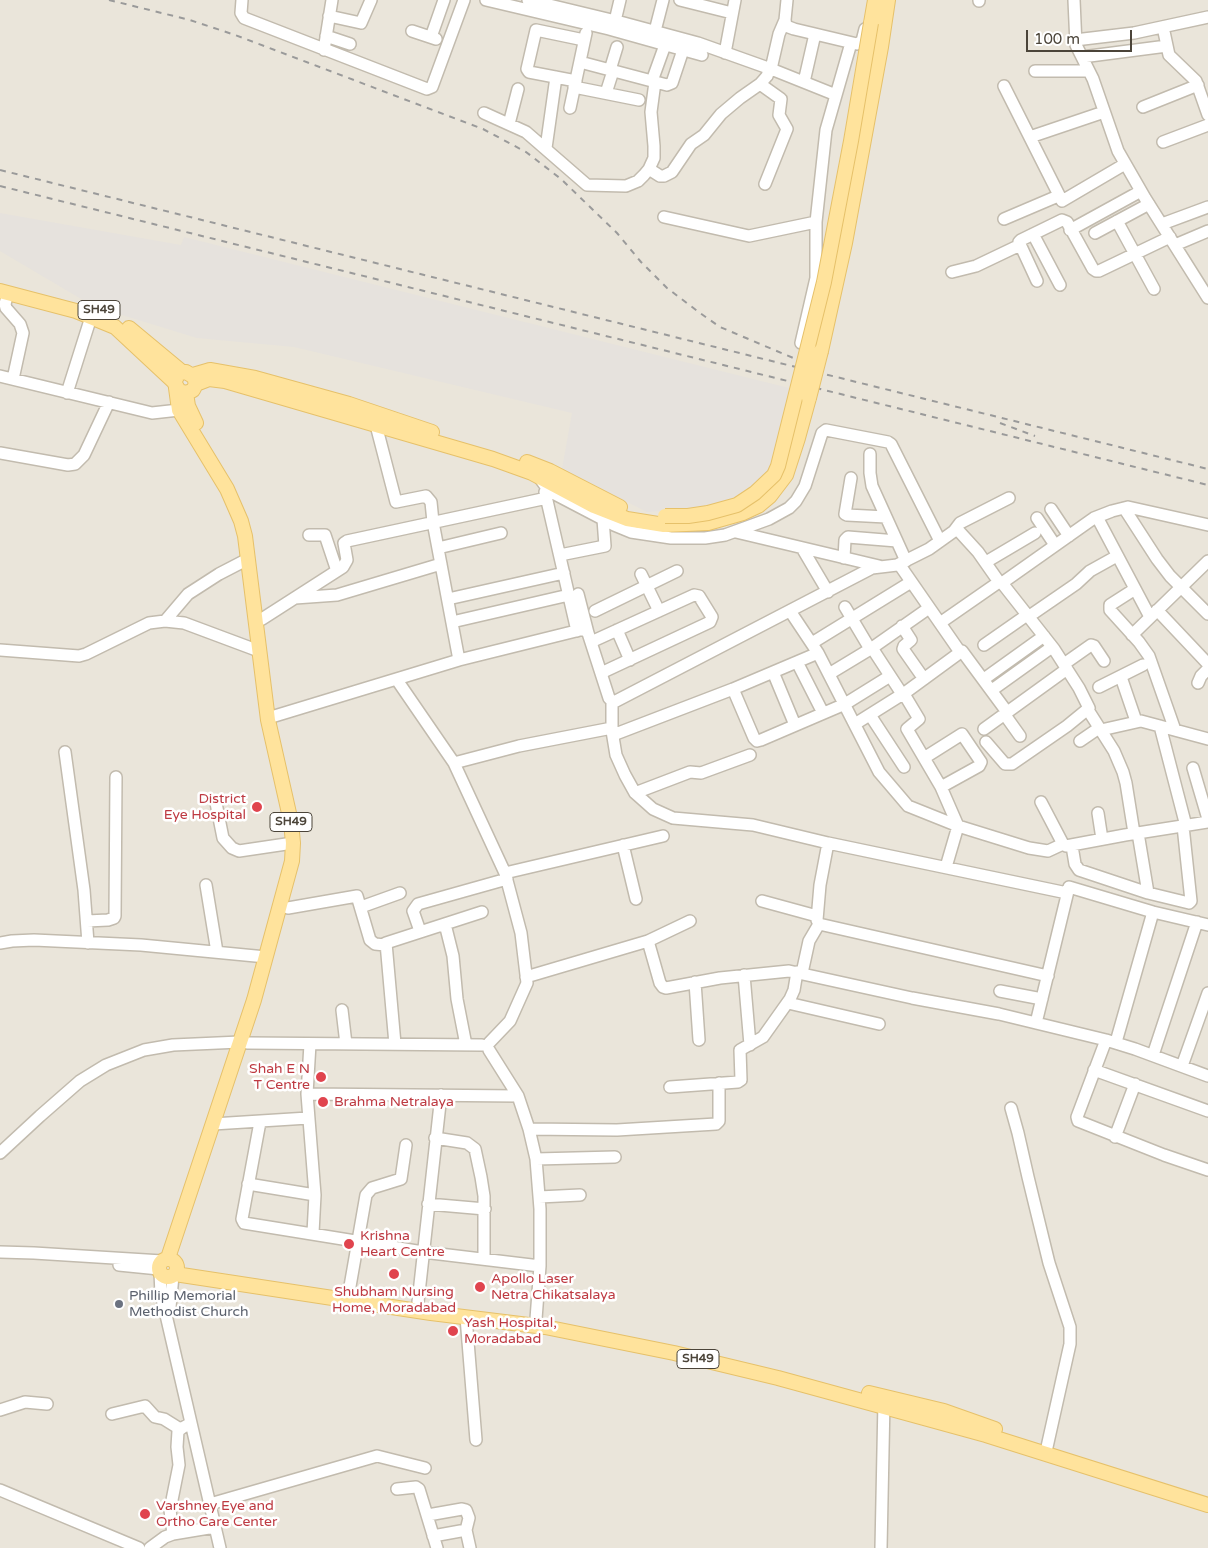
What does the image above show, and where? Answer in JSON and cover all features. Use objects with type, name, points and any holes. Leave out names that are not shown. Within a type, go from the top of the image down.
[{"type":"main road","points":[[184,382],[209,379],[225,381],[376,425],[536,465],[620,507],[664,520],[708,513],[737,505],[755,493],[774,475],[778,466],[824,282],[875,0]]},
{"type":"main road","points":[[184,382],[210,370],[255,378],[349,404],[493,459],[594,506],[627,519],[708,523],[743,513],[758,506],[770,496],[786,475],[807,406],[843,252],[888,0]]},
{"type":"main road","name":"SH49","points":[[3,288],[76,310],[114,326],[184,382]]},
{"type":"main road","name":"SH49","points":[[3,288],[110,314],[119,320],[184,382],[188,406],[193,418],[238,496],[250,525],[272,718],[298,821],[299,858],[279,946],[243,1043],[169,1268]]},
{"type":"main road","name":"SH49","points":[[184,382],[179,410],[235,505],[241,521],[248,560],[259,650],[291,822],[293,843],[292,861],[243,1043]]},
{"type":"main road","name":"SH49","points":[[169,1268],[536,1319],[682,1346],[884,1402],[1208,1505]]},
{"type":"main road","name":"SH49","points":[[169,1268],[466,1317],[545,1327],[665,1352],[884,1402],[944,1412],[1047,1447],[1208,1496]]},
{"type":"street","points":[[242,0],[241,13],[244,18],[427,88],[432,87],[464,0]]},
{"type":"street","points":[[324,50],[332,0]]},
{"type":"street","points":[[329,16],[361,23],[371,0]]},
{"type":"street","points":[[431,38],[444,0]]},
{"type":"street","points":[[486,0],[588,24],[618,25],[666,45],[702,54]]},
{"type":"street","points":[[528,0],[618,25],[655,31],[725,53],[767,74],[804,82],[836,95]]},
{"type":"street","points":[[618,25],[620,0]]},
{"type":"street","points":[[655,31],[663,0]]},
{"type":"street","points":[[680,0],[732,13]]},
{"type":"street","points":[[725,53],[735,0]]},
{"type":"street","points":[[787,0],[786,26],[858,44],[863,39],[870,0]]},
{"type":"street","points":[[1074,0],[1075,40],[1089,71],[1118,151],[1208,298]]},
{"type":"street","points":[[1075,40],[1134,33],[1208,17]]},
{"type":"street","points":[[649,169],[660,176],[672,172],[688,147],[704,135],[721,114],[767,74],[785,20]]},
{"type":"street","points":[[570,108],[588,24]]},
{"type":"street","points":[[1163,27],[1171,57],[1202,88],[1208,115]]},
{"type":"street","points":[[584,40],[538,30],[535,32],[527,70],[606,93],[639,100]]},
{"type":"street","points":[[412,31],[447,43]]},
{"type":"street","points":[[804,82],[815,34]]},
{"type":"street","points":[[326,36],[350,44]]},
{"type":"street","points":[[801,343],[816,278],[816,222],[826,130],[851,43]]},
{"type":"street","points":[[484,113],[526,132],[584,183],[592,186],[626,186],[638,180],[649,169],[654,152],[650,112],[654,82],[666,45]]},
{"type":"street","points":[[1082,57],[1167,46]]},
{"type":"street","points":[[606,93],[616,47]]},
{"type":"street","points":[[580,62],[667,85],[672,83],[683,50]]},
{"type":"street","points":[[1035,71],[1089,71]]},
{"type":"street","points":[[765,184],[787,129],[780,115],[781,99],[767,74]]},
{"type":"street","points":[[546,148],[556,77]]},
{"type":"street","points":[[1004,86],[1062,201],[1125,164]]},
{"type":"street","points":[[1142,107],[1202,88]]},
{"type":"street","points":[[509,124],[518,89]]},
{"type":"street","points":[[1030,137],[1104,112]]},
{"type":"street","points":[[1163,142],[1208,125]]},
{"type":"street","points":[[1070,230],[1141,191]]},
{"type":"street","points":[[1004,219],[1058,196]]},
{"type":"street","points":[[1095,233],[1149,204]]},
{"type":"street","points":[[1162,224],[1208,207]]},
{"type":"street","points":[[664,217],[749,236],[816,222]]},
{"type":"street","points":[[952,272],[976,266],[1020,244],[1021,240],[1062,220],[1067,222],[1093,269],[1099,271],[1134,254],[1208,232]]},
{"type":"street","points":[[1117,221],[1154,289]]},
{"type":"street","points":[[1033,234],[1060,285]]},
{"type":"street","points":[[1020,244],[1037,281]]},
{"type":"street","points":[[3,288],[6,308],[20,324],[23,333],[13,379]]},
{"type":"street","points":[[67,393],[91,317]]},
{"type":"street","points":[[0,376],[152,413],[179,410]]},
{"type":"street","points":[[0,453],[68,465],[75,464],[84,455],[109,402]]},
{"type":"street","points":[[376,425],[396,502],[426,496],[431,502],[433,522],[459,660]]},
{"type":"street","points":[[541,480],[549,491],[631,532],[671,538],[705,538],[735,531],[769,519],[781,513],[796,500],[805,486],[822,433],[826,430],[891,444],[940,541]]},
{"type":"street","points":[[870,454],[870,479],[896,540],[902,563],[911,582],[960,652],[964,652],[984,678],[1020,736]]},
{"type":"street","points":[[851,478],[845,514],[886,517]]},
{"type":"street","points":[[541,480],[547,498],[564,573],[573,594],[585,635],[609,698],[612,701],[616,755],[635,793],[653,809],[673,818],[753,824],[828,843],[1067,893]]},
{"type":"street","points":[[262,619],[346,564],[344,543],[347,540],[547,498]]},
{"type":"street","points":[[612,701],[616,701],[872,568],[902,563],[929,550],[954,530],[960,522],[1009,498]]},
{"type":"street","points":[[940,623],[1097,517],[1128,507],[1208,526]]},
{"type":"street","points":[[1124,508],[1156,559],[1208,614]]},
{"type":"street","points":[[1051,509],[1069,536]]},
{"type":"street","points":[[1097,517],[1135,589],[1153,613],[1208,664]]},
{"type":"street","points":[[1037,518],[1055,545]]},
{"type":"street","points":[[560,555],[605,546],[603,519]]},
{"type":"street","points":[[954,530],[959,530],[986,562],[1052,647],[1089,705],[1088,710],[1114,751],[1126,783],[1148,893]]},
{"type":"street","points":[[735,531],[881,566]]},
{"type":"street","points":[[438,548],[501,532]]},
{"type":"street","points":[[986,562],[1035,533]]},
{"type":"street","points":[[309,535],[326,535],[337,595]]},
{"type":"street","points":[[854,578],[845,558],[845,540],[848,537],[896,540]]},
{"type":"street","points":[[802,548],[828,592]]},
{"type":"street","points":[[984,645],[1076,584],[1090,571],[1117,556]]},
{"type":"street","points":[[165,621],[188,594],[211,578],[248,560]]},
{"type":"street","points":[[1132,635],[1180,586],[1208,561]]},
{"type":"street","points":[[295,598],[337,595],[441,564]]},
{"type":"street","points":[[595,611],[677,571]]},
{"type":"street","points":[[448,599],[564,573]]},
{"type":"street","points":[[641,574],[659,611]]},
{"type":"street","points":[[454,763],[519,746],[613,732],[733,689],[797,662],[852,619],[911,582]]},
{"type":"street","points":[[1135,589],[1109,607],[1115,617],[1149,656],[1174,730]]},
{"type":"street","points":[[452,622],[573,594]]},
{"type":"street","points":[[272,718],[459,660],[617,630],[697,595],[699,596],[712,620],[601,673]]},
{"type":"street","points":[[844,608],[919,719],[907,729],[941,787],[958,826],[946,867]]},
{"type":"street","points":[[829,674],[929,608]]},
{"type":"street","points":[[790,611],[815,648],[846,704],[879,772],[908,806],[958,826],[1029,848],[1048,851],[1068,845],[1185,826],[1208,820],[1193,768]]},
{"type":"street","points":[[0,650],[79,656],[149,623],[165,621],[184,623],[259,650]]},
{"type":"street","points":[[902,626],[911,640],[903,649],[924,679]]},
{"type":"street","points":[[617,630],[630,660]]},
{"type":"street","points":[[984,678],[1044,636]]},
{"type":"street","points":[[984,729],[1066,667],[1091,645],[1094,646],[1104,661]]},
{"type":"street","points":[[992,690],[1052,647]]},
{"type":"street","points":[[855,724],[903,694],[960,652]]},
{"type":"street","points":[[797,662],[822,713]]},
{"type":"street","points":[[1099,687],[1143,665]]},
{"type":"street","points":[[1198,684],[1201,676],[1208,669]]},
{"type":"street","points":[[774,672],[795,725]]},
{"type":"street","points":[[733,689],[757,740],[846,704],[890,676]]},
{"type":"street","points":[[1121,677],[1136,721]]},
{"type":"street","points":[[397,680],[454,763],[506,876],[521,933],[527,983],[510,1020],[487,1046]]},
{"type":"street","points":[[986,742],[1005,764],[1012,764],[1088,710]]},
{"type":"street","points":[[870,715],[904,767]]},
{"type":"street","points":[[1080,741],[1100,729],[1136,721],[1208,739]]},
{"type":"street","points":[[1041,802],[1068,845],[1077,868],[1148,893],[1189,903],[1192,901],[1185,826],[1160,726]]},
{"type":"street","points":[[924,758],[962,734],[980,762],[979,766],[941,787]]},
{"type":"street","points":[[65,752],[84,890],[88,943]]},
{"type":"street","points":[[635,793],[690,772],[701,773],[750,755]]},
{"type":"street","points":[[86,922],[114,918],[116,777]]},
{"type":"street","points":[[216,803],[223,838],[232,848],[240,851],[293,843]]},
{"type":"street","points":[[1098,813],[1102,839]]},
{"type":"street","points":[[420,931],[413,911],[418,904],[506,876],[663,836]]},
{"type":"street","points":[[670,1087],[741,1080],[740,1053],[743,1048],[763,1037],[793,994],[809,941],[818,920],[820,885],[828,843]]},
{"type":"street","points":[[623,845],[636,899]]},
{"type":"street","points":[[206,886],[217,952]]},
{"type":"street","points":[[1036,1023],[1069,887],[1153,912],[1202,923],[1153,1055]]},
{"type":"street","points":[[361,907],[400,893]]},
{"type":"street","points":[[288,908],[354,895],[358,898],[370,940],[375,944],[385,945],[388,942],[420,931],[482,912]]},
{"type":"street","points":[[762,901],[818,920],[1048,976]]},
{"type":"street","points":[[1153,912],[1111,1041],[1094,1070],[1077,1119],[1080,1123],[1208,1170]]},
{"type":"street","points":[[526,977],[648,941],[690,920]]},
{"type":"street","points":[[445,924],[453,956],[457,999],[466,1045]]},
{"type":"street","points":[[0,943],[34,940],[141,945],[266,957]]},
{"type":"street","points":[[648,941],[663,987],[784,970],[1036,1023],[1111,1041],[1208,1076]]},
{"type":"street","points":[[385,945],[395,1044]]},
{"type":"street","points":[[744,975],[750,1044]]},
{"type":"street","points":[[695,982],[699,1040]]},
{"type":"street","points":[[1000,991],[1042,999]]},
{"type":"street","points":[[1182,1066],[1208,992]]},
{"type":"street","points":[[788,1003],[879,1024]]},
{"type":"street","points":[[342,1010],[346,1044]]},
{"type":"street","points":[[0,1153],[80,1081],[106,1064],[144,1050],[173,1045],[243,1043],[487,1046]]},
{"type":"street","points":[[310,1044],[307,1094],[315,1195],[313,1233]]},
{"type":"street","points":[[487,1046],[518,1096],[529,1129],[536,1159],[539,1197],[540,1266],[536,1319]]},
{"type":"street","points":[[1094,1070],[1208,1111]]},
{"type":"street","points":[[529,1129],[617,1130],[716,1124],[719,1121],[719,1083]]},
{"type":"street","points":[[1115,1136],[1135,1084]]},
{"type":"street","points":[[307,1094],[518,1096]]},
{"type":"street","points":[[418,1302],[441,1095]]},
{"type":"street","points":[[1011,1108],[1047,1254],[1070,1327],[1070,1344],[1047,1447]]},
{"type":"street","points":[[216,1124],[308,1118]]},
{"type":"street","points":[[260,1122],[242,1219],[244,1223],[423,1252],[540,1266]]},
{"type":"street","points":[[435,1138],[467,1143],[475,1149],[482,1177],[485,1209],[484,1260]]},
{"type":"street","points":[[349,1292],[366,1195],[372,1188],[401,1179],[406,1145]]},
{"type":"street","points":[[536,1159],[615,1157]]},
{"type":"street","points":[[248,1184],[315,1195]]},
{"type":"street","points":[[539,1197],[580,1195]]},
{"type":"street","points":[[428,1204],[485,1209]]},
{"type":"street","points":[[0,1252],[34,1253],[169,1268]]},
{"type":"street","points":[[0,1258],[52,1259],[169,1268]]},
{"type":"street","points":[[169,1268],[170,1307],[166,1315],[220,1548]]},
{"type":"street","points":[[466,1317],[476,1440]]},
{"type":"street","points":[[0,1410],[25,1402],[47,1404]]},
{"type":"street","points":[[882,1548],[884,1402]]},
{"type":"street","points":[[112,1414],[145,1406],[155,1417],[164,1419],[180,1429]]},
{"type":"street","points":[[180,1429],[191,1424]]},
{"type":"street","points":[[173,1534],[170,1504],[179,1465],[177,1447],[180,1429]]},
{"type":"street","points":[[210,1504],[377,1456],[425,1468]]},
{"type":"street","points":[[397,1490],[418,1487],[437,1548]]},
{"type":"street","points":[[0,1490],[139,1548]]},
{"type":"street","points":[[428,1515],[462,1509],[466,1510],[469,1518],[466,1530],[470,1548]]},
{"type":"street","points":[[150,1548],[165,1537],[173,1534],[215,1527]]},
{"type":"street","points":[[433,1536],[466,1530]]},
{"type":"street","points":[[112,1548],[124,1542]]},
{"type":"shaded area","points":[[0,0],[1208,0],[1208,1548],[0,1548]]},
{"type":"shaded area","points":[[0,213],[181,245],[184,237],[793,389],[775,479],[741,506],[647,512],[562,469],[572,413],[294,347],[197,338],[93,306],[0,251]]},
{"type":"railway","points":[[109,0],[190,20],[235,35],[483,129],[526,152],[561,179],[617,233],[641,262],[667,288],[700,313],[720,327],[817,368]]},
{"type":"railway","points":[[0,170],[1208,469]]},
{"type":"railway","points":[[0,186],[1208,485]]},
{"type":"railway","points":[[1000,423],[1035,436]]},
{"type":"place","name":"District Eye Hospital","points":[[257,807]]},
{"type":"place","name":"Shah E N T Centre","points":[[321,1077]]},
{"type":"place","name":"Brahma Netralaya","points":[[323,1102]]},
{"type":"place","name":"Krishna Heart Centre","points":[[349,1244]]},
{"type":"place","name":"Shubham Nursing Home, Moradabad","points":[[394,1274]]},
{"type":"place","name":"Apollo Laser Netra Chikatsalaya","points":[[480,1287]]},
{"type":"place","name":"Phillip Memorial Methodist Church","points":[[119,1304]]},
{"type":"place","name":"Yash Hospital, Moradabad","points":[[453,1331]]},
{"type":"place","name":"Varshney Eye and Ortho Care Center","points":[[145,1514]]}]
